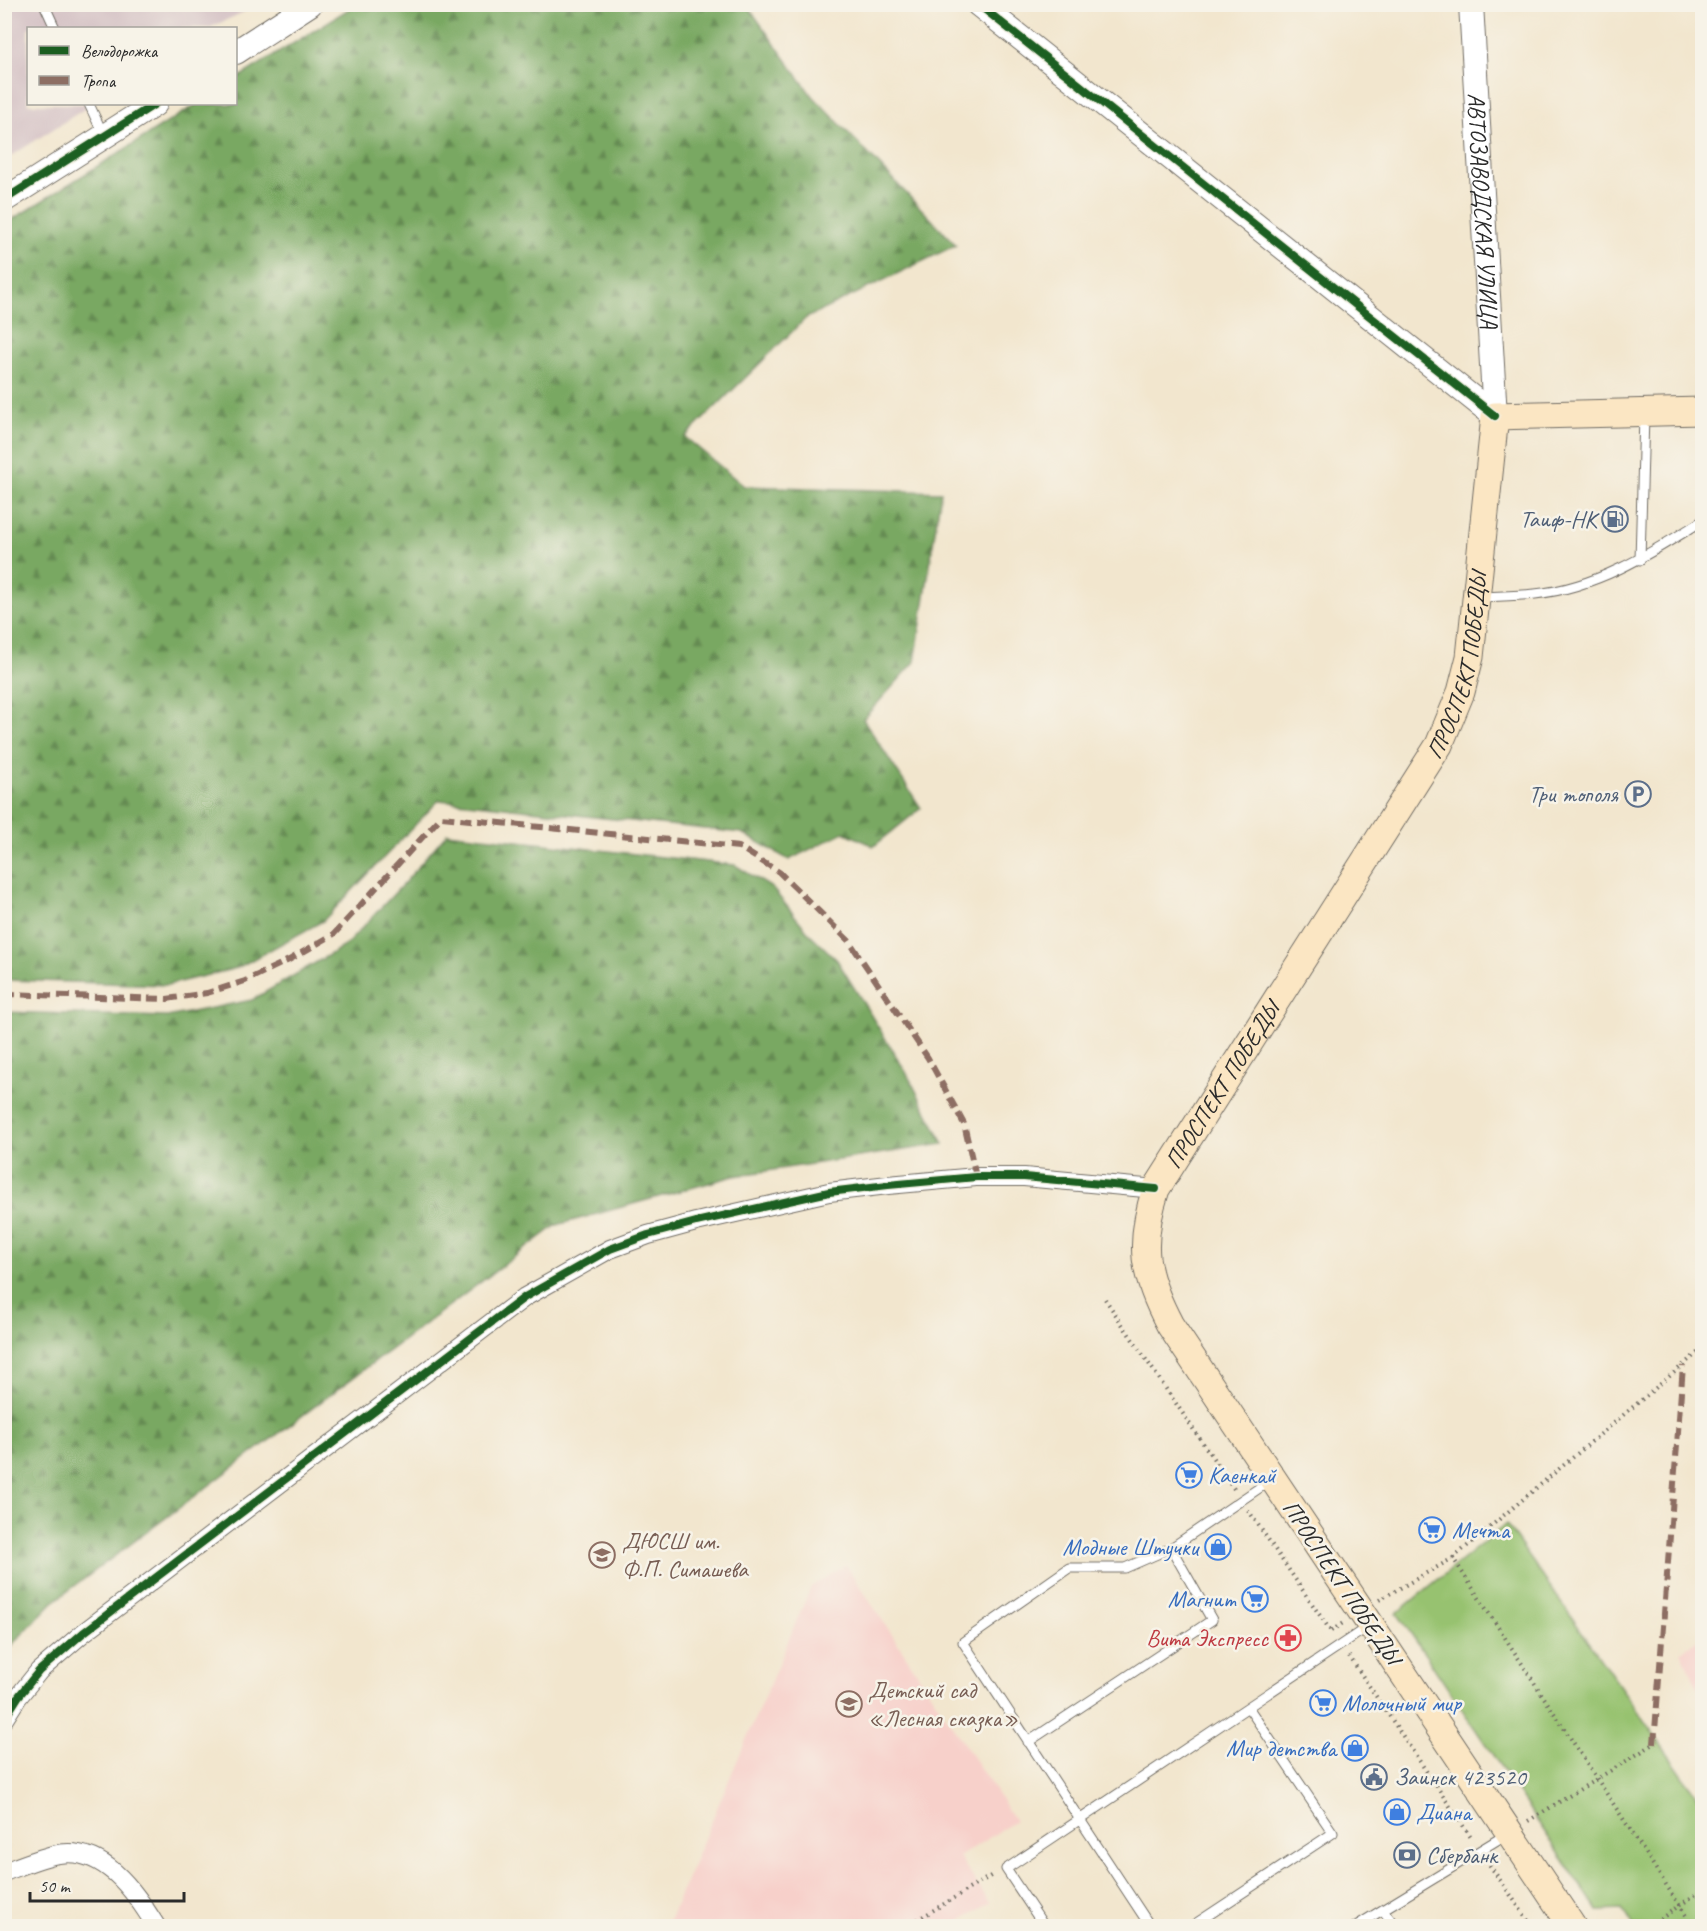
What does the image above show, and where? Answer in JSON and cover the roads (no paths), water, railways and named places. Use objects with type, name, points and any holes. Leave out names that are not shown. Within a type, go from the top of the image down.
[{"type":"main road","points":[[1495,416],[1702,411]]},
{"type":"main road","name":"ПРОСПЕКТ ПОБЕДЫ","points":[[1495,416],[1470,657],[1461,692],[1439,744],[1156,1189],[1148,1215],[1145,1237],[1148,1272],[1156,1298],[1170,1325],[1572,1926]]},
{"type":"street","points":[[237,51],[310,4]]},
{"type":"street","points":[[978,4],[1495,416]]},
{"type":"street","name":"АВТОЗАВОДСКАЯ УЛИЦА","points":[[1471,4],[1495,416]]},
{"type":"street","points":[[4,200],[153,105]]},
{"type":"street","points":[[4,1719],[18,1696],[39,1671],[83,1633],[525,1297],[610,1249],[696,1222],[829,1192],[888,1185],[976,1177],[1024,1177],[1156,1189]]},
{"type":"street","points":[[4,1872],[54,1855],[91,1857],[119,1875],[135,1892],[156,1926]]},
{"type":"lane","points":[[44,4],[55,27]]},
{"type":"lane","points":[[89,105],[104,136]]},
{"type":"lane","points":[[1640,560],[1644,412]]},
{"type":"lane","points":[[1477,597],[1535,594],[1565,589],[1589,581],[1640,560],[1702,521]]},
{"type":"lane","points":[[1150,1926],[963,1642],[1069,1568],[1125,1568],[1171,1548],[1273,1479]]},
{"type":"lane","points":[[1028,1742],[1212,1620],[1171,1548]]},
{"type":"lane","points":[[1044,1926],[1006,1869],[1341,1645],[1366,1618]]},
{"type":"lane","points":[[1192,1926],[1333,1833],[1248,1707]]},
{"type":"lane","points":[[1356,1926],[1510,1833]]},
{"type":"lane","points":[[1383,1910],[1395,1926]]},
{"type":"place","name":"Таиф-НК","points":[[1615,519]]},
{"type":"place","name":"Три тополя","points":[[1638,794]]},
{"type":"place","name":"Каенкай","points":[[1189,1475]]},
{"type":"place","name":"Мечта","points":[[1432,1530]]},
{"type":"place","name":"Модные Штучки","points":[[1218,1547]]},
{"type":"place","name":"ДЮСШ им. Ф.П. Симашева","points":[[602,1555]]},
{"type":"place","name":"Магнит","points":[[1255,1599]]},
{"type":"place","name":"Вита Экспресс","points":[[1288,1638]]},
{"type":"place","name":"Молочный мир","points":[[1323,1703]]},
{"type":"place","name":"Детский сад «Лесная сказка»","points":[[849,1704]]},
{"type":"place","name":"Мир детства","points":[[1355,1748]]},
{"type":"place","name":"Заинск 423520","points":[[1374,1777]]},
{"type":"place","name":"Диана","points":[[1397,1812]]},
{"type":"place","name":"Сбербанк","points":[[1407,1855]]}]
